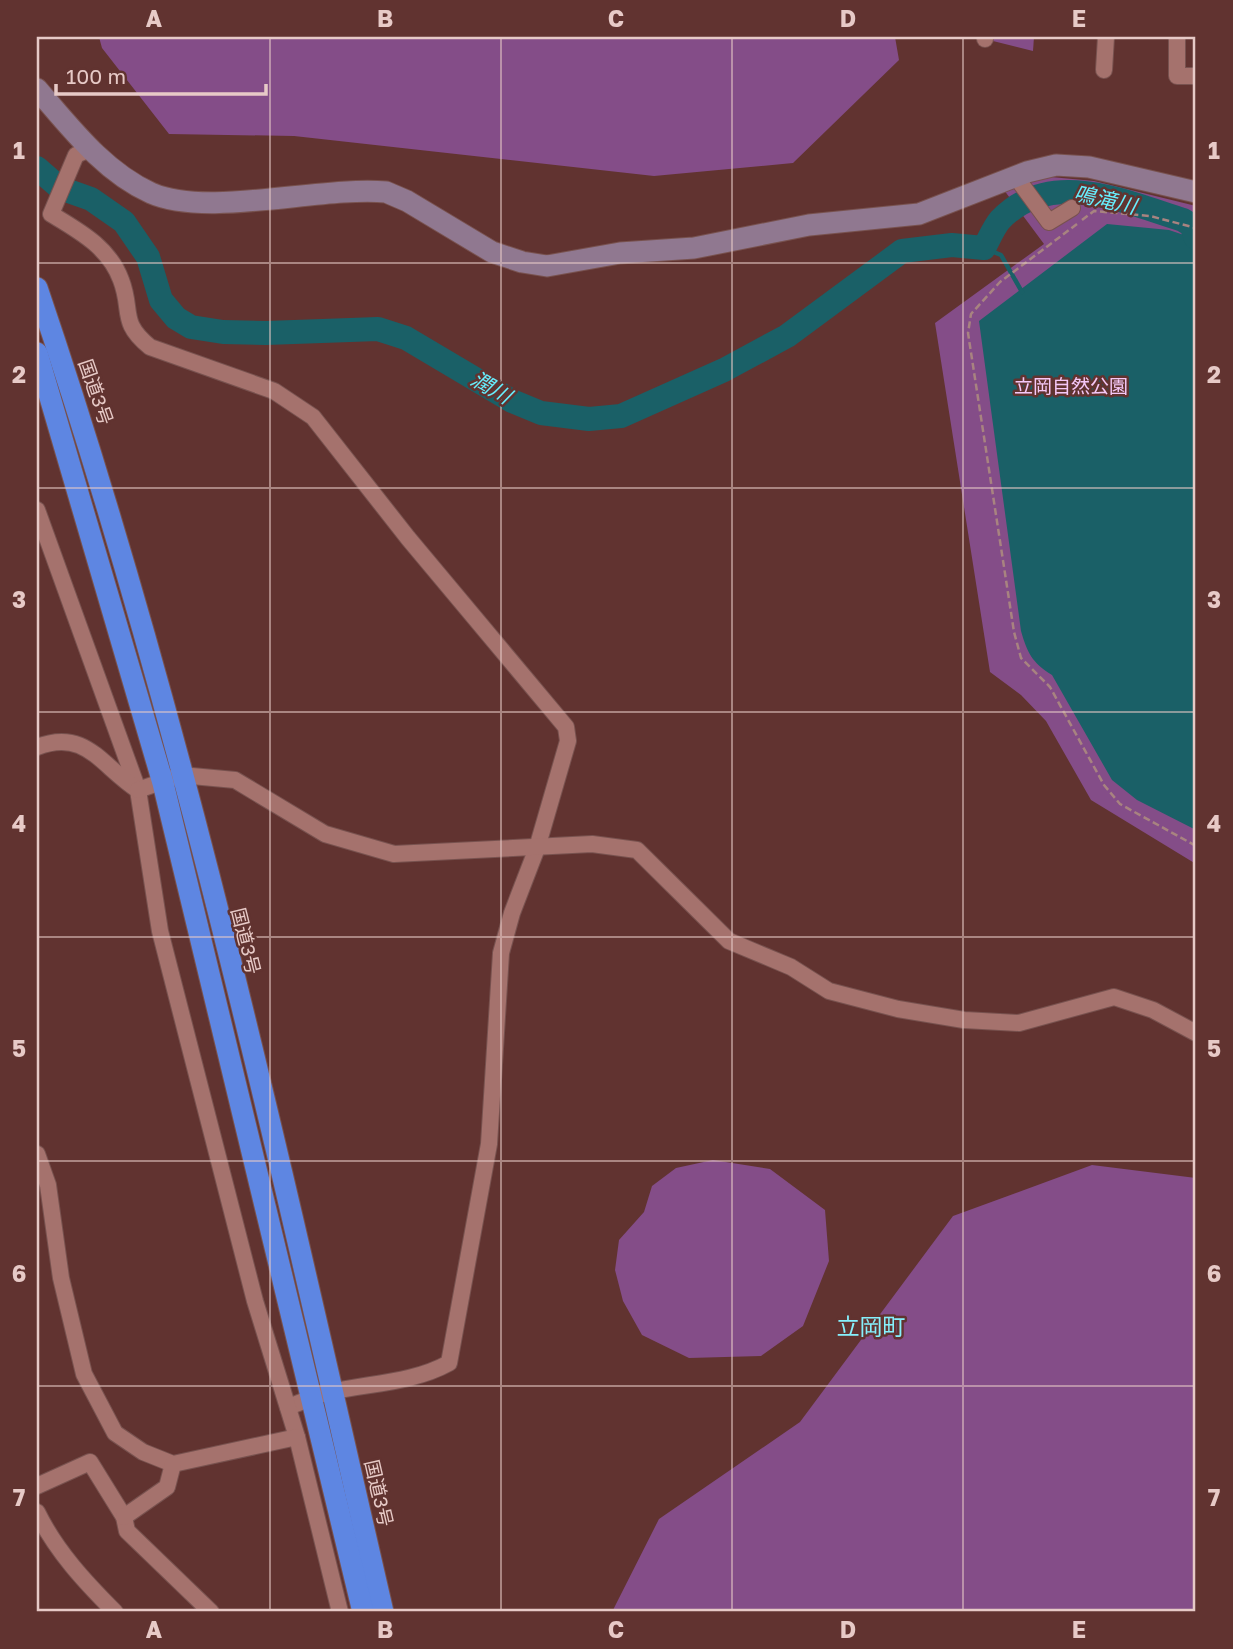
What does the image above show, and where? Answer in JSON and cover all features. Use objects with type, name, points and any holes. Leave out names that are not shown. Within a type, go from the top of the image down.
[{"type":"highway","name":"国道3号","points":[[37,288],[88,437],[322,1394],[383,1612]]},
{"type":"highway","name":"国道3号","points":[[37,353],[172,779]]},
{"type":"highway","name":"国道3号","points":[[322,1394],[363,1612]]},
{"type":"street","points":[[1104,70],[1106,37]]},
{"type":"street","points":[[1177,37],[1177,76],[1196,76]]},
{"type":"street","points":[[37,89],[83,152],[150,193],[169,199],[222,201],[386,192],[492,251],[522,262],[547,265],[620,253],[694,248],[808,225],[919,214],[1016,177],[1056,165],[1089,167],[1196,192]]},
{"type":"street","points":[[83,152],[51,214],[93,240],[106,254],[120,277],[126,295],[126,313],[135,334],[150,347],[274,391],[313,417],[408,538],[566,727],[568,741],[537,848],[512,913],[501,953],[489,1144],[449,1363],[435,1371],[377,1385],[322,1394],[288,1408]]},
{"type":"street","points":[[1016,177],[1049,222],[1072,208]]},
{"type":"street","points":[[37,510],[138,790],[160,931],[255,1301],[297,1437],[340,1612]]},
{"type":"street","points":[[37,747],[55,740],[85,746],[118,777],[138,790]]},
{"type":"street","points":[[138,790],[172,779],[235,780],[277,808],[325,834],[394,854],[592,844],[637,850],[729,941],[791,967],[829,991],[855,999],[964,1020],[1019,1023],[1114,997],[1153,1010],[1196,1032]]},
{"type":"street","points":[[37,1154],[48,1185],[61,1278],[83,1374],[115,1433],[143,1452],[173,1464],[297,1437]]},
{"type":"street","points":[[37,1486],[90,1462],[124,1517],[127,1531],[211,1612]]},
{"type":"street","points":[[124,1517],[167,1487],[173,1464]]},
{"type":"street","points":[[37,1512],[47,1533],[84,1581],[115,1612]]},
{"type":"path","points":[[1196,228],[1150,216],[1094,211],[1003,279],[971,314],[968,333],[1021,658],[1050,687],[1104,785],[1120,804],[1196,846]]},
{"type":"green space","points":[[99,37],[895,37],[899,60],[793,163],[654,176],[294,136],[169,134],[102,48]]},
{"type":"green space","points":[[1034,37],[1033,51],[985,39]]},
{"type":"green space","name":"立岡自然公園","points":[[1051,177],[1094,181],[1196,206],[1196,864],[1091,800],[1046,721],[1021,695],[990,672],[935,323],[1044,244],[1004,190],[1027,180]]},
{"type":"green space","points":[[713,1160],[770,1169],[825,1210],[829,1261],[803,1326],[761,1356],[689,1358],[642,1335],[623,1301],[615,1270],[619,1240],[644,1212],[652,1186],[676,1168]]},
{"type":"green space","points":[[1092,1165],[1196,1178],[1196,1612],[612,1612],[659,1519],[800,1422],[953,1216]]},
{"type":"water","name":"立岡自然公園","points":[[1107,224],[1169,230],[1196,239],[1196,830],[1137,800],[1112,780],[1052,675],[1031,656],[1021,631],[979,321]]},
{"type":"waterway","name":"潤川","points":[[37,168],[60,188],[91,199],[124,222],[148,257],[161,300],[176,318],[191,327],[223,332],[266,333],[378,329],[406,338],[512,401],[541,413],[589,419],[621,416],[724,370],[787,336],[902,251],[952,245],[984,248],[1000,220],[1020,204],[1042,195],[1065,192],[1113,198],[1183,220],[1191,225],[1196,238]]},
{"type":"waterway","points":[[984,248],[1001,255],[1022,292]]},
{"type":"district","name":"立岡町","points":[[871,1327]]},
{"type":"water label","name":"鳴滝川","points":[[1105,200]]}]
